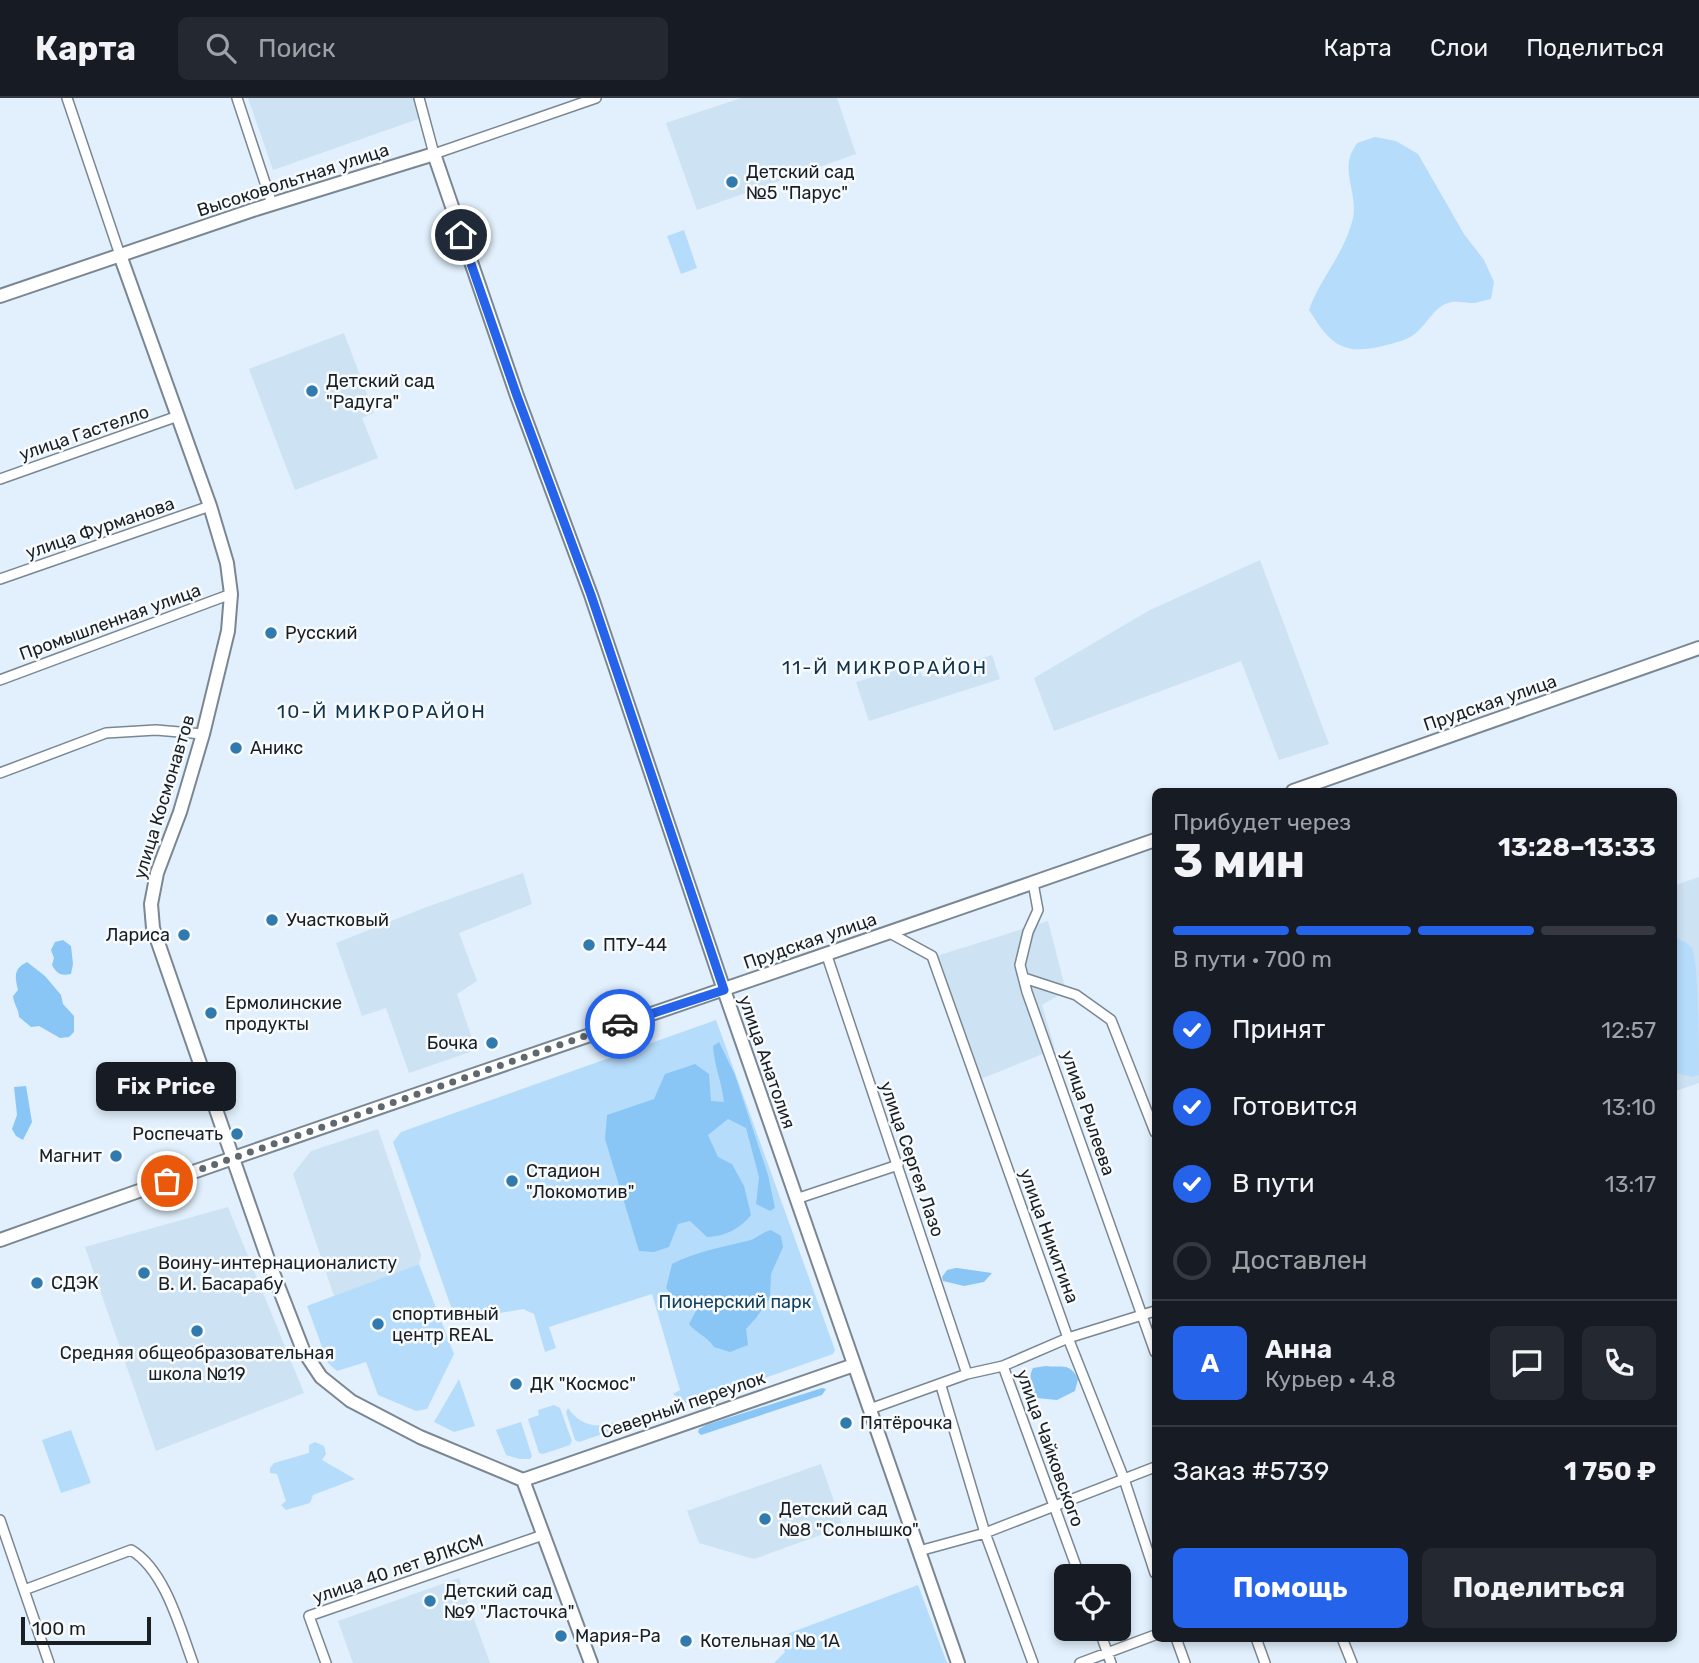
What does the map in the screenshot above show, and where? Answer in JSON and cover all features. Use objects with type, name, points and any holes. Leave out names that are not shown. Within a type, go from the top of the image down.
[{"type":"street","points":[[67,98],[120,255]]},
{"type":"street","points":[[237,98],[272,204]]},
{"type":"street","points":[[419,98],[435,154]]},
{"type":"street","name":"Высоковольтная улица","points":[[0,296],[272,204],[435,154],[596,98]]},
{"type":"street","name":"улица Анатолия","points":[[435,154],[517,396],[591,595],[724,990],[958,1663]]},
{"type":"street","name":"улица Космонавтов","points":[[120,255],[210,506],[227,563],[231,594],[228,631],[203,734],[180,812],[157,873],[150,911],[153,928],[296,1333],[303,1350],[321,1377],[351,1401],[408,1431],[523,1480]]},
{"type":"street","name":"улица Гастелло","points":[[0,479],[178,416]]},
{"type":"street","name":"улица Фурманова","points":[[0,579],[210,506]]},
{"type":"street","name":"Промышленная улица","points":[[0,680],[231,594]]},
{"type":"street","name":"Прудская улица","points":[[1302,788],[1699,648]]},
{"type":"street","points":[[0,773],[106,733],[156,730],[203,734]]},
{"type":"street","name":"Прудская улица","points":[[0,1240],[232,1157],[1152,841]]},
{"type":"street","name":"улица Рылеева","points":[[1033,883],[1038,910],[1028,932],[1020,965],[1152,1343]]},
{"type":"street","name":"улица Никитина","points":[[888,932],[932,956],[980,1084],[1068,1338],[1124,1479],[1152,1564]]},
{"type":"street","name":"улица Сергея Лазо","points":[[826,953],[967,1374]]},
{"type":"street","points":[[1024,978],[1076,995],[1111,1020],[1152,1124]]},
{"type":"street","points":[[796,1199],[898,1165]]},
{"type":"street","points":[[1003,1366],[1068,1338],[1152,1312]]},
{"type":"street","name":"Северный переулок","points":[[523,1480],[854,1365]]},
{"type":"street","name":"улица Чайковского","points":[[870,1409],[941,1386],[967,1374],[1003,1366],[1075,1564]]},
{"type":"street","points":[[941,1386],[985,1533],[1033,1663]]},
{"type":"street","points":[[919,1551],[985,1533],[1152,1468]]},
{"type":"street","points":[[523,1480],[591,1663]]},
{"type":"street","points":[[0,1520],[49,1663]]},
{"type":"street","name":"улица 40 лет ВЛКСМ","points":[[326,1663],[309,1616],[543,1535]]},
{"type":"street","points":[[24,1590],[131,1550],[144,1557],[171,1601],[193,1663]]},
{"type":"street","points":[[1080,1663],[1110,1658],[1152,1637]]},
{"type":"street","points":[[1104,1641],[1110,1658]]},
{"type":"street","points":[[1177,1642],[1185,1663]]},
{"type":"street","points":[[1257,1642],[1265,1663]]},
{"type":"street","points":[[1344,1642],[1352,1663]]},
{"type":"shaded area","points":[[248,98],[414,98],[421,118],[273,170]]},
{"type":"shaded area","name":"Детский сад №5 \"Парус\"","points":[[741,98],[837,98],[856,154],[697,210],[666,123]]},
{"type":"shaded area","name":"Детский сад \"Радуга\"","points":[[344,333],[374,413],[362,418],[378,458],[295,490],[249,369]]},
{"type":"shaded area","points":[[1260,560],[1329,744],[1279,760],[1241,661],[1054,731],[1034,678],[1150,610]]},
{"type":"shaded area","points":[[992,655],[1000,679],[869,721],[856,682],[917,664],[923,677]]},
{"type":"shaded area","points":[[523,873],[532,904],[459,933],[477,981],[457,994],[476,1050],[409,1073],[386,1008],[362,1016],[336,943]]},
{"type":"shaded area","points":[[1699,877],[1699,1083],[1677,1091],[1677,885]]},
{"type":"shaded area","points":[[1048,921],[1066,991],[1042,1005],[1055,1049],[971,1083],[930,958]]},
{"type":"shaded area","points":[[378,1129],[421,1255],[419,1264],[334,1296],[293,1174],[311,1151]]},
{"type":"shaded area","name":"Средняя общеобразовательная школа №19","points":[[228,1207],[304,1393],[156,1451],[85,1247]]},
{"type":"shaded area","name":"Детский сад №8 \"Солнышко\"","points":[[821,1464],[843,1527],[754,1559],[699,1543],[687,1511]]},
{"type":"shaded area","name":"Детский сад №9 \"Ласточка\"","points":[[459,1578],[490,1663],[353,1663],[338,1621]]},
{"type":"green space","points":[[1375,137],[1396,141],[1418,154],[1464,234],[1484,260],[1494,282],[1491,299],[1475,303],[1448,303],[1439,308],[1410,337],[1369,349],[1347,348],[1331,339],[1309,310],[1352,222],[1354,205],[1349,172],[1351,155],[1357,143]]},
{"type":"green space","points":[[684,230],[697,268],[681,274],[667,236]]},
{"type":"green space","points":[[1677,939],[1692,948],[1696,971],[1699,1075],[1692,1077],[1677,1073]]},
{"type":"green space","points":[[63,940],[71,946],[73,964],[71,974],[65,975],[60,974],[52,965],[54,958],[51,950],[55,942]]},
{"type":"green space","points":[[27,962],[45,976],[74,1016],[74,1032],[69,1037],[60,1038],[39,1026],[31,1027],[19,1017],[13,996],[18,990],[16,974]]},
{"type":"green space","name":"Пионерский парк","points":[[716,1020],[835,1350],[833,1354],[696,1402],[686,1403],[673,1394],[680,1390],[652,1294],[549,1327],[556,1348],[545,1352],[534,1314],[523,1309],[456,1321],[393,1142],[401,1132]]},
{"type":"green space","points":[[719,1042],[735,1075],[768,1175],[775,1208],[770,1211],[756,1204],[759,1177],[746,1128],[728,1119],[708,1135],[718,1157],[732,1164],[744,1186],[751,1215],[732,1231],[713,1237],[707,1237],[690,1221],[678,1224],[669,1247],[654,1252],[639,1251],[605,1139],[607,1115],[654,1099],[665,1074],[695,1064],[709,1074],[711,1101],[724,1102],[713,1046]]},
{"type":"green space","points":[[26,1086],[32,1122],[23,1140],[16,1136],[12,1129],[17,1115],[14,1087]]},
{"type":"green space","name":"Пионерский парк","points":[[771,1230],[781,1236],[783,1247],[771,1274],[770,1298],[746,1329],[748,1345],[730,1352],[714,1347],[689,1324],[696,1311],[694,1301],[677,1301],[666,1288],[672,1264],[699,1253],[750,1240]]},
{"type":"green space","name":"спортивный центр REAL","points":[[419,1264],[454,1354],[427,1409],[416,1411],[378,1395],[366,1362],[337,1371],[328,1363],[307,1306]]},
{"type":"green space","points":[[956,1268],[992,1273],[984,1282],[964,1286],[943,1281],[942,1277],[947,1270]]},
{"type":"green space","points":[[1046,1366],[1072,1370],[1078,1379],[1075,1391],[1057,1400],[1036,1398],[1030,1383],[1031,1372],[1033,1368]]},
{"type":"green space","points":[[459,1379],[475,1426],[454,1432],[434,1422]]},
{"type":"green space","points":[[822,1388],[826,1389],[822,1395],[701,1435],[698,1432],[706,1425]]},
{"type":"green space","points":[[554,1405],[560,1408],[572,1441],[570,1445],[539,1453],[528,1419],[539,1415],[538,1410]]},
{"type":"green space","points":[[568,1408],[583,1422],[601,1425],[614,1422],[617,1429],[579,1442],[575,1440],[566,1412]]},
{"type":"green space","points":[[521,1422],[532,1456],[530,1459],[506,1455],[496,1430]]},
{"type":"green space","points":[[71,1430],[91,1483],[61,1493],[42,1440]]},
{"type":"green space","points":[[315,1442],[324,1446],[326,1454],[322,1460],[355,1479],[313,1495],[310,1503],[286,1510],[281,1505],[286,1501],[277,1474],[270,1473],[270,1468],[274,1463],[309,1453],[309,1445]]},
{"type":"green space","points":[[918,1585],[947,1663],[774,1663],[785,1652],[779,1637]]},
{"type":"way so far","points":[[167,1181],[620,1024]]},
{"type":"place","name":"Детский сад №5 \"Парус\"","points":[[732,182]]},
{"type":"place","name":"Детский сад \"Радуга\"","points":[[312,391]]},
{"type":"place","name":"Русский","points":[[271,633]]},
{"type":"place","name":"Аникс","points":[[236,748]]},
{"type":"place","name":"Участковый","points":[[272,920]]},
{"type":"place","name":"Лариса","points":[[184,935]]},
{"type":"place","name":"ПТУ-44","points":[[589,945]]},
{"type":"place","name":"Ермолинские продукты","points":[[211,1013]]},
{"type":"place","name":"Бочка","points":[[492,1043]]},
{"type":"place","name":"Роспечать","points":[[237,1134]]},
{"type":"place","name":"Магнит","points":[[116,1156]]},
{"type":"place","name":"Fix Price","points":[[167,1181]]},
{"type":"place","name":"Стадион \"Локомотив\"","points":[[512,1181]]},
{"type":"place","name":"Воину-интернационалисту В. И. Басарабу","points":[[144,1273]]},
{"type":"place","name":"СДЭК","points":[[37,1283]]},
{"type":"place","name":"спортивный центр REAL","points":[[378,1324]]},
{"type":"place","name":"Средняя общеобразовательная школа №19","points":[[197,1331]]},
{"type":"place","name":"ДК \"Космос\"","points":[[516,1384]]},
{"type":"place","name":"Пятёрочка","points":[[846,1423]]},
{"type":"place","name":"Детский сад №8 \"Солнышко\"","points":[[765,1519]]},
{"type":"place","name":"Детский сад №9 \"Ласточка\"","points":[[430,1601]]},
{"type":"place","name":"Мария-Ра","points":[[561,1636]]},
{"type":"place","name":"Котельная № 1А","points":[[686,1641]]},
{"type":"district","name":"11-Й МИКРОРАЙОН","points":[[885,667]]},
{"type":"district","name":"10-Й МИКРОРАЙОН","points":[[382,711]]},
{"type":"route","points":[[461,235],[591,595],[724,990],[620,1024]]}]
